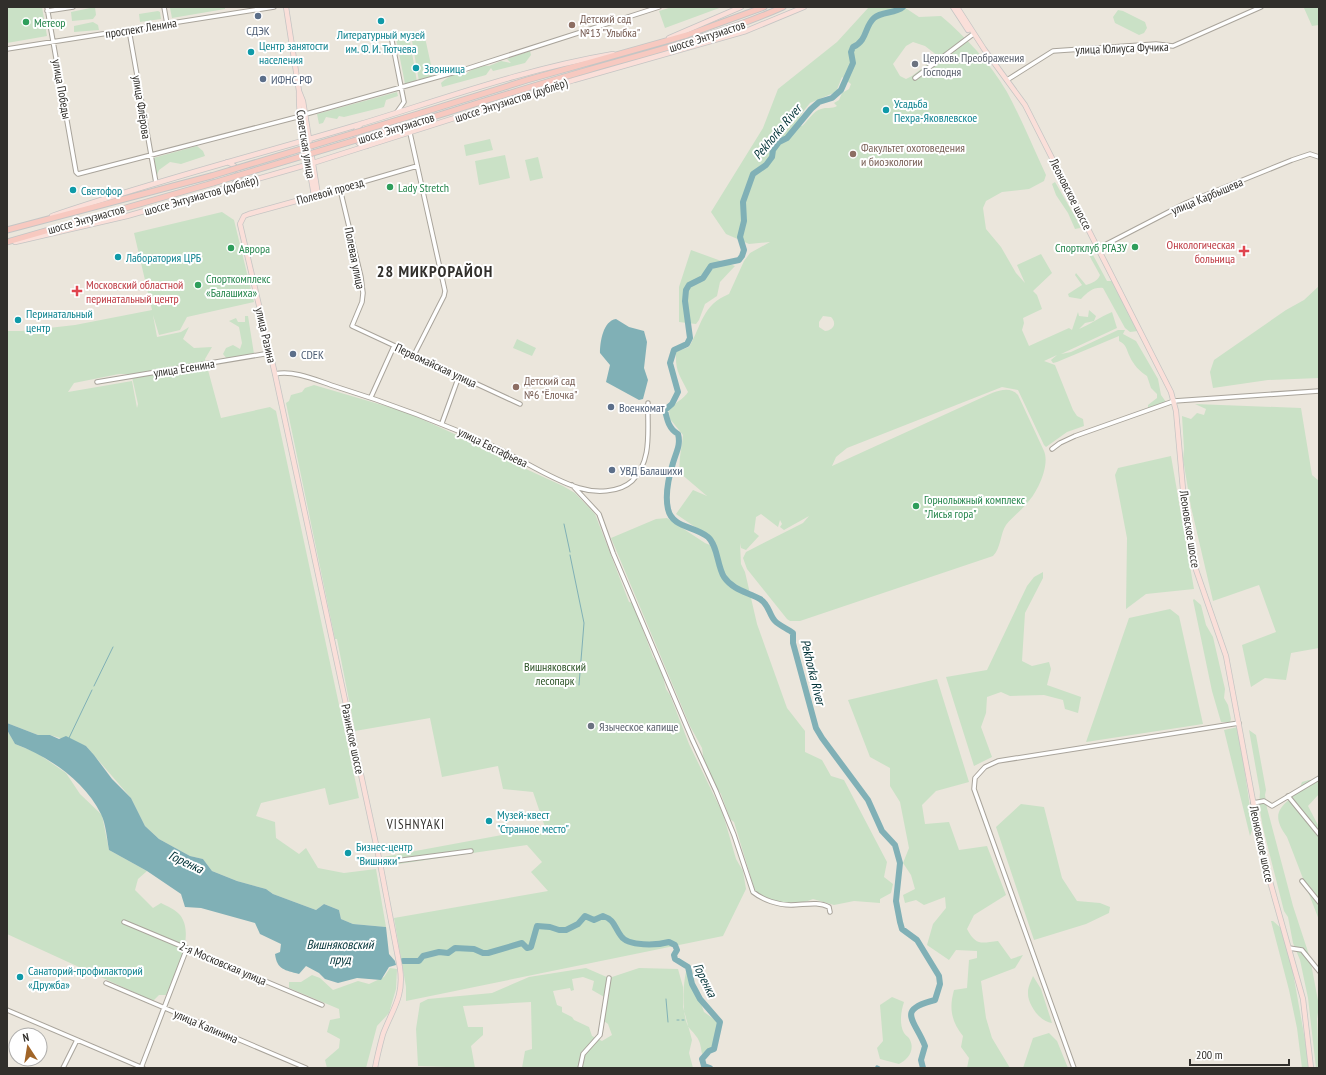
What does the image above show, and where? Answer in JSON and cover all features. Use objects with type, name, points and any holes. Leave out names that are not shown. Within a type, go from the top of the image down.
[{"type":"highway","name":"шоссе Энтузиастов","points":[[9,229],[211,176],[527,80],[715,26],[764,7]]},
{"type":"highway","name":"шоссе Энтузиастов","points":[[7,242],[213,183],[610,64],[707,37],[746,23],[783,7]]},
{"type":"main road","name":"Советская улица","points":[[286,7],[303,115],[310,139],[311,164],[316,196]]},
{"type":"main road","points":[[654,44],[742,7]]},
{"type":"main road","name":"шоссе Энтузиастов (дублёр)","points":[[7,242],[127,216],[311,164],[574,80],[755,28],[804,7]]},
{"type":"main road","name":"Леоновское шоссе","points":[[953,7],[972,35],[984,48]]},
{"type":"main road","name":"Леоновское шоссе","points":[[957,7],[1024,105],[1099,248],[1160,369],[1174,401],[1184,501],[1194,564],[1226,656],[1268,879],[1290,948],[1303,999],[1311,1068]]},
{"type":"main road","name":"шоссе Энтузиастов (дублёр)","points":[[30,224],[96,201],[364,123],[518,74],[570,62],[631,51]]},
{"type":"main road","points":[[610,64],[655,57]]},
{"type":"main road","name":"Советская улица","points":[[303,115],[304,141],[311,164]]},
{"type":"main road","points":[[364,123],[358,128],[355,136],[361,144],[368,146]]},
{"type":"main road","points":[[227,162],[236,167],[240,174],[238,181],[231,186]]},
{"type":"main road","name":"Полевой проезд","points":[[244,216],[316,196]]},
{"type":"main road","name":"улица Разина","points":[[244,216],[240,224],[282,409]]},
{"type":"main road","name":"Разинское шоссе","points":[[282,409],[380,863],[402,986],[383,1035],[375,1068]]},
{"type":"street","points":[[47,9],[73,7]]},
{"type":"street","points":[[164,7],[167,24]]},
{"type":"street","name":"проспект Ленина","points":[[7,49],[274,7]]},
{"type":"street","points":[[150,156],[401,88],[659,7]]},
{"type":"street","name":"улица Юлиуса Фучика","points":[[1007,80],[1053,52],[1156,44],[1173,46],[1187,42],[1261,7]]},
{"type":"street","name":"улица Победы","points":[[47,9],[76,172],[82,174],[150,156]]},
{"type":"street","name":"улица Флёрова","points":[[130,30],[150,156],[156,183]]},
{"type":"street","points":[[914,78],[972,35]]},
{"type":"street","points":[[392,41],[404,102],[407,105],[416,107]]},
{"type":"street","points":[[396,113],[404,102]]},
{"type":"street","points":[[410,133],[444,286],[444,296],[414,355]]},
{"type":"street","name":"улица Карбышева","points":[[1099,248],[1150,221],[1200,198],[1310,154],[1319,157]]},
{"type":"street","name":"Полевой проезд","points":[[316,196],[417,166]]},
{"type":"street","name":"Полевая улица","points":[[340,188],[361,277],[363,293],[362,302],[352,326]]},
{"type":"street","name":"Первомайская улица","points":[[352,326],[520,404]]},
{"type":"street","points":[[371,397],[394,346]]},
{"type":"street","name":"улица Есенина","points":[[97,382],[270,353]]},
{"type":"street","name":"улица Евстафьева","points":[[275,374],[292,374],[371,397],[442,423],[572,485],[591,490],[610,491],[631,481],[642,465],[648,447],[648,403]]},
{"type":"street","points":[[442,423],[459,376]]},
{"type":"street","points":[[1052,449],[1060,443],[1076,436],[1174,401],[1319,391]]},
{"type":"street","points":[[572,485],[599,514],[613,553],[692,739],[719,796],[753,892],[761,898],[790,905],[824,904],[829,907],[830,912]]},
{"type":"street","points":[[1074,1068],[974,789],[975,778],[985,767],[998,761],[1239,723]]},
{"type":"street","points":[[1253,803],[1264,801],[1272,806],[1319,778]]},
{"type":"street","points":[[1288,796],[1319,834]]},
{"type":"street","points":[[380,863],[471,851]]},
{"type":"street","points":[[1302,881],[1319,902]]},
{"type":"street","name":"2-я Московская улица","points":[[124,922],[322,1005]]},
{"type":"street","points":[[7,1010],[142,1068],[187,948]]},
{"type":"street","points":[[1290,948],[1302,950],[1319,971]]},
{"type":"street","points":[[580,1068],[583,1054],[600,1035],[609,978]]},
{"type":"street","name":"улица Калинина","points":[[106,983],[306,1068]]},
{"type":"street","points":[[63,1068],[77,1040]]},
{"type":"green space","name":"Метеор","points":[[7,7],[42,7],[47,36],[7,43]]},
{"type":"green space","points":[[95,7],[96,15],[93,19],[72,21],[71,12]]},
{"type":"green space","points":[[225,7],[225,9],[172,18],[170,8]]},
{"type":"green space","points":[[672,7],[722,7],[665,28],[659,11]]},
{"type":"green space","points":[[869,7],[904,7],[919,17],[941,16],[977,51],[1007,92],[1046,175],[1044,181],[1029,189],[1002,192],[986,201],[983,208],[986,229],[1001,247],[1016,273],[1025,283],[1017,265],[1041,254],[1052,273],[1033,291],[1037,295],[1042,309],[1023,318],[1024,323],[1022,330],[1029,346],[1069,328],[1072,330],[1078,312],[1079,316],[1088,317],[1089,310],[1096,316],[1094,321],[1085,323],[1079,329],[1112,312],[1117,328],[1061,354],[1071,352],[1118,330],[1125,330],[1123,334],[1136,341],[1158,379],[1161,395],[1166,402],[1148,409],[1148,405],[1157,398],[1157,394],[1151,388],[1147,376],[1139,370],[1130,357],[1125,346],[1119,341],[1119,336],[1057,362],[1053,363],[1051,360],[1057,355],[1044,361],[1055,365],[1073,410],[1077,416],[1083,419],[1084,426],[1067,432],[1046,447],[1018,390],[1002,387],[847,448],[836,457],[832,466],[992,393],[1002,390],[1009,390],[1018,395],[1044,451],[1045,463],[1042,478],[1036,491],[1026,505],[1006,525],[998,549],[993,556],[800,621],[790,621],[787,619],[747,569],[743,558],[746,552],[803,523],[809,516],[784,530],[780,527],[782,524],[780,520],[778,527],[761,514],[756,517],[754,532],[759,536],[746,550],[741,548],[740,543],[741,564],[745,572],[757,624],[787,708],[805,731],[805,752],[822,760],[831,776],[844,780],[887,862],[884,877],[893,884],[891,893],[880,899],[880,903],[854,901],[834,905],[813,899],[806,902],[791,904],[775,902],[761,896],[755,891],[734,822],[730,819],[721,794],[704,762],[702,748],[690,726],[611,538],[656,519],[667,518],[705,543],[717,548],[714,540],[676,514],[693,490],[707,496],[680,473],[683,435],[670,419],[669,410],[688,392],[677,369],[676,352],[689,347],[708,310],[713,304],[729,294],[744,261],[750,253],[770,242],[749,244],[726,234],[711,212],[763,128],[778,89],[837,42]],"holes":[[[913,42],[925,46],[938,56],[906,79],[900,76],[893,64],[906,46]],[[842,77],[851,84],[849,89],[842,93],[839,100],[834,103],[837,106],[818,110],[802,126],[797,124],[802,113],[810,103],[836,92]],[[823,316],[831,317],[833,319],[834,326],[825,331],[819,327],[819,322]]]},
{"type":"green space","points":[[1319,7],[1319,25],[1312,26],[1304,8]]},
{"type":"green space","points":[[1118,10],[1145,22],[1147,28],[1144,33],[1139,35],[1115,23],[1113,17]]},
{"type":"green space","points":[[160,12],[161,19],[140,22],[139,14]]},
{"type":"green space","points":[[93,22],[98,25],[99,30],[74,32],[74,26]]},
{"type":"green space","points":[[424,33],[433,74],[431,78],[419,81],[412,41],[415,40],[414,35]]},
{"type":"green space","points":[[406,37],[407,42],[410,41],[417,82],[405,84],[396,38]]},
{"type":"green space","points":[[530,51],[531,55],[525,63],[493,71],[491,68],[486,75],[442,87],[441,83],[453,75],[460,73],[466,74],[471,70],[489,66],[501,61],[511,63],[507,59]]},
{"type":"green space","points":[[397,92],[398,96],[386,100],[384,107],[344,117],[339,116],[337,119],[326,117],[323,123],[319,124],[317,114]]},
{"type":"green space","points":[[490,139],[493,150],[466,156],[464,145]]},
{"type":"green space","points":[[197,146],[203,151],[205,156],[181,164],[170,162],[159,170],[157,175],[156,174],[153,158]]},
{"type":"green space","points":[[505,155],[510,178],[479,185],[475,161]]},
{"type":"green space","points":[[538,157],[543,178],[530,181],[525,160]]},
{"type":"green space","points":[[1055,182],[1080,225],[1080,228],[1075,229],[1068,213],[1056,195],[1052,184]]},
{"type":"green space","points":[[222,212],[234,220],[254,302],[187,317],[180,330],[159,335],[153,315],[157,337],[181,332],[189,327],[183,339],[194,348],[212,347],[205,359],[221,418],[270,407],[276,411],[359,798],[329,805],[325,788],[261,803],[256,816],[275,822],[276,838],[299,854],[306,848],[318,868],[344,873],[376,869],[386,927],[353,924],[341,919],[339,910],[324,904],[316,910],[273,894],[266,889],[237,881],[212,871],[203,859],[190,856],[159,839],[145,826],[131,798],[86,746],[50,735],[38,735],[7,723],[7,331],[22,331],[75,325],[152,310],[134,233]],"holes":[[[119,374],[127,374],[132,377],[138,404],[137,408],[132,381],[68,392],[74,383]]]},
{"type":"green space","points":[[1087,244],[1107,281],[1113,281],[1138,331],[1130,332],[1125,328],[1103,288],[1091,290],[1081,299],[1069,297],[1068,294],[1082,285],[1075,275],[1076,273],[1086,285],[1093,283],[1100,275],[1084,246]]},
{"type":"green space","points":[[691,250],[735,266],[720,282],[717,296],[705,304],[696,324],[679,322],[679,287]]},
{"type":"green space","points":[[1319,286],[1319,378],[1268,380],[1213,388],[1210,372],[1214,360],[1286,310],[1304,300]]},
{"type":"green space","points":[[245,316],[248,316],[254,354],[227,359],[223,354],[226,348],[233,345],[240,349],[242,343],[239,327],[229,321],[236,318],[238,322],[245,322]]},
{"type":"green space","points":[[517,339],[536,348],[532,356],[513,348]]},
{"type":"green space","name":"Вишняковский лесопарк","points":[[314,385],[406,412],[490,450],[491,453],[575,493],[595,514],[629,602],[633,603],[653,657],[661,669],[666,689],[670,695],[689,744],[723,814],[736,859],[743,871],[746,889],[723,936],[406,1001],[406,987],[394,918],[548,891],[531,872],[542,862],[527,845],[385,866],[383,857],[545,827],[533,792],[503,789],[498,766],[442,777],[430,718],[355,731],[337,639],[335,639],[286,403],[289,401],[291,395],[302,392],[305,388]]},
{"type":"green space","points":[[1195,404],[1301,408],[1312,475],[1319,481],[1319,648],[1291,653],[1286,680],[1265,678],[1251,687],[1242,645],[1276,632],[1259,585],[1213,601],[1191,507],[1183,459],[1184,449],[1182,416],[1191,419],[1197,413],[1204,415],[1206,409]]},
{"type":"green space","points":[[1171,456],[1194,589],[1146,594],[1126,609],[1127,538],[1115,475],[1118,468]]},
{"type":"green space","points":[[1043,572],[1043,578],[1025,613],[1022,661],[1032,666],[1049,662],[1051,669],[1047,685],[1081,697],[1078,713],[1065,709],[1063,700],[1044,695],[1010,696],[1001,692],[987,697],[986,713],[981,727],[992,757],[974,766],[946,677],[987,670],[1027,586],[1034,577]]},
{"type":"green space","points":[[1194,599],[1201,605],[1206,625],[1213,637],[1225,689],[1224,698],[1228,705],[1231,719],[1230,722],[1221,722],[1212,691]]},
{"type":"green space","points":[[1170,609],[1179,616],[1203,724],[1086,742],[1129,618]]},
{"type":"green space","points":[[937,679],[969,782],[936,791],[922,805],[925,824],[949,822],[959,850],[987,846],[1006,895],[974,915],[967,929],[976,941],[983,943],[998,941],[1011,959],[1023,955],[1015,968],[981,981],[986,1018],[992,1038],[1010,1068],[967,1068],[969,1058],[961,1047],[963,1036],[956,1025],[952,1014],[952,997],[954,990],[967,988],[969,960],[977,958],[977,951],[956,950],[949,960],[927,945],[933,924],[946,908],[945,897],[924,905],[916,900],[905,903],[903,895],[915,889],[911,875],[903,863],[909,848],[900,802],[890,786],[890,768],[870,757],[848,700]]},
{"type":"green space","points":[[1238,727],[1253,827],[1250,836],[1224,730]]},
{"type":"green space","points":[[7,730],[15,744],[37,753],[66,773],[80,794],[102,815],[109,850],[147,871],[138,879],[135,890],[153,908],[161,903],[180,915],[184,923],[186,933],[185,944],[179,966],[166,995],[159,995],[153,1001],[7,934]]},
{"type":"green space","points":[[1249,730],[1256,735],[1266,790],[1265,795],[1267,808],[1293,906],[1310,958],[1319,1006],[1317,1019],[1319,1068],[1316,1068],[1308,998],[1300,960],[1293,943],[1288,917],[1284,911],[1263,828],[1259,805],[1260,792]]},
{"type":"green space","points":[[1309,780],[1319,781],[1319,794],[1308,806],[1319,827],[1319,920],[1287,837],[1280,826],[1278,818],[1279,811],[1298,789],[1302,782]]},
{"type":"green space","points":[[1021,804],[1044,807],[1062,878],[1077,901],[1100,903],[1110,907],[1109,913],[1086,924],[1034,940],[996,827]]},
{"type":"green space","points":[[1271,921],[1281,928],[1292,967],[1310,1068],[1302,1068],[1297,1028],[1289,990]]},
{"type":"green space","points":[[390,968],[397,969],[396,989],[389,1013],[377,1026],[366,1068],[327,1068],[325,1060],[339,1048],[340,1039],[327,1032],[330,1020],[340,1018],[339,1009],[289,988],[289,982],[301,982],[312,975],[320,978],[333,990],[358,981],[369,984],[384,977]]},
{"type":"green space","points":[[586,968],[609,978],[639,968],[678,969],[683,987],[683,1007],[692,1040],[689,1053],[693,1068],[522,1068],[525,1051],[532,1049],[531,1002],[463,1006],[468,1027],[483,1027],[483,1035],[471,1046],[475,1068],[418,1066],[416,1029],[420,1003],[428,999],[492,993],[529,977]],"holes":[[[583,977],[594,981],[592,990],[606,998],[604,1021],[608,1024],[612,1035],[602,1041],[592,1036],[589,1027],[562,1012],[562,1007],[557,1005],[553,991],[570,988],[571,991],[574,990],[572,979]]]},
{"type":"green space","points":[[686,972],[691,975],[704,1012],[718,1022],[712,1047],[702,1054],[699,1040],[690,1029],[685,1017],[684,985]]},
{"type":"green space","points":[[1033,976],[1041,989],[1052,1023],[1047,1022],[1039,1016],[1032,1007],[1028,997],[1028,990]]},
{"type":"green space","points":[[892,997],[904,1002],[901,1013],[901,1026],[904,1033],[910,1039],[912,1047],[908,1057],[899,1064],[880,1059],[877,1048],[883,1041],[880,1005]]},
{"type":"green space","points":[[1049,1033],[1057,1041],[1068,1068],[1023,1068],[1033,1038]]},
{"type":"water","points":[[616,319],[629,327],[644,331],[647,342],[644,368],[648,380],[643,399],[639,400],[606,382],[610,365],[600,353],[601,343],[605,328]]},
{"type":"water","name":"Вишняковский пруд","points":[[7,723],[38,735],[50,735],[59,739],[66,736],[86,746],[112,779],[131,798],[145,826],[159,839],[190,856],[203,859],[212,871],[237,881],[266,889],[273,894],[316,910],[324,904],[339,910],[341,919],[353,924],[386,927],[389,954],[395,961],[396,965],[389,967],[381,980],[357,978],[338,983],[325,979],[319,973],[306,966],[299,974],[282,968],[276,959],[275,954],[280,952],[281,944],[260,934],[255,923],[201,908],[185,907],[181,894],[147,871],[109,850],[103,818],[94,802],[75,780],[64,771],[28,749],[15,744],[7,730]]},
{"type":"waterway","name":"Pekhorka River","points":[[903,7],[896,11],[881,14],[874,18],[864,37],[853,47],[851,52],[853,63],[841,90],[832,98],[819,102],[811,109],[787,138],[779,142],[773,150],[772,157],[766,165],[753,174],[743,202],[744,221],[740,237],[744,250],[742,256],[739,260],[711,266],[703,278],[689,285],[686,290],[685,301],[690,338],[687,344],[674,350],[670,363],[678,392],[672,404],[665,410],[669,424],[672,430],[678,434],[679,438],[679,445],[668,486],[667,504],[670,515],[679,523],[703,533],[708,537],[714,546],[724,577],[736,588],[763,601],[775,621],[793,633],[793,643],[816,728],[868,800],[882,831],[895,845],[900,863],[896,901],[902,929],[917,940],[939,976],[940,984],[935,1000],[915,1008],[911,1017],[925,1046],[921,1060],[923,1068]]},
{"type":"waterway","points":[[564,524],[570,552]]},
{"type":"waterway","points":[[570,555],[584,623],[579,685]]},
{"type":"waterway","points":[[94,686],[113,647]]},
{"type":"waterway","points":[[69,738],[92,690]]},
{"type":"waterway","name":"Горенка","points":[[403,961],[419,961],[423,956],[439,952],[448,953],[455,948],[474,949],[483,953],[488,953],[522,943],[527,948],[531,947],[537,926],[566,930],[578,924],[585,916],[594,920],[603,916],[614,924],[625,940],[636,944],[658,944],[669,942],[675,945],[677,950],[674,955],[675,959],[688,967],[692,984],[700,999],[720,1022],[714,1049],[709,1051],[702,1059],[704,1066],[710,1068]]},
{"type":"waterway","points":[[666,999],[668,1022]]},
{"type":"place","name":"СДЭК","points":[[258,16]]},
{"type":"place","name":"Литературный музей им. Ф. И. Тютчева","points":[[381,21]]},
{"type":"place","name":"Метеор","points":[[26,22]]},
{"type":"place","name":"Детский сад №13 \"Улыбка\"","points":[[572,25]]},
{"type":"place","name":"Центр занятости населения","points":[[251,52]]},
{"type":"place","name":"Церковь Преображения Господня","points":[[915,64]]},
{"type":"place","name":"Звонница","points":[[416,68]]},
{"type":"place","name":"ИФНС РФ","points":[[263,79]]},
{"type":"place","name":"Усадьба Пехра-Яковлевское","points":[[886,110]]},
{"type":"place","name":"Факультет охотоведения и биоэкологии","points":[[853,154]]},
{"type":"place","name":"Lady Stretch","points":[[390,187]]},
{"type":"place","name":"Светофор","points":[[73,190]]},
{"type":"place","name":"Спортклуб РГАЗУ","points":[[1135,247]]},
{"type":"place","name":"Аврора","points":[[231,248]]},
{"type":"place","name":"Онкологическая больница","points":[[1244,251]]},
{"type":"place","name":"Лаборатория ЦРБ","points":[[118,257]]},
{"type":"place","name":"Спорткомплекс «Балашиха»","points":[[198,285]]},
{"type":"place","name":"Московский областной перинатальный центр","points":[[77,291]]},
{"type":"place","name":"Перинатальный центр","points":[[18,320]]},
{"type":"place","name":"CDEK","points":[[293,354]]},
{"type":"place","name":"Детский сад №6 \"Ёлочка\"","points":[[516,387]]},
{"type":"place","name":"Военкомат","points":[[611,407]]},
{"type":"place","name":"УВД Балашихи","points":[[612,470]]},
{"type":"place","name":"Горнолыжный комплекс \"Лисья гора\"","points":[[916,506]]},
{"type":"place","name":"Языческое капище","points":[[591,726]]},
{"type":"place","name":"Музей-квест \"Странное место\"","points":[[489,821]]},
{"type":"place","name":"Бизнес-центр \"Вишняки\"","points":[[348,853]]},
{"type":"place","name":"Санаторий-профилакторий «Дружба»","points":[[20,977]]},
{"type":"district","name":"28 МИКРОРАЙОН","points":[[435,271]]},
{"type":"district","name":"VISHNYAKI","points":[[416,824]]}]
